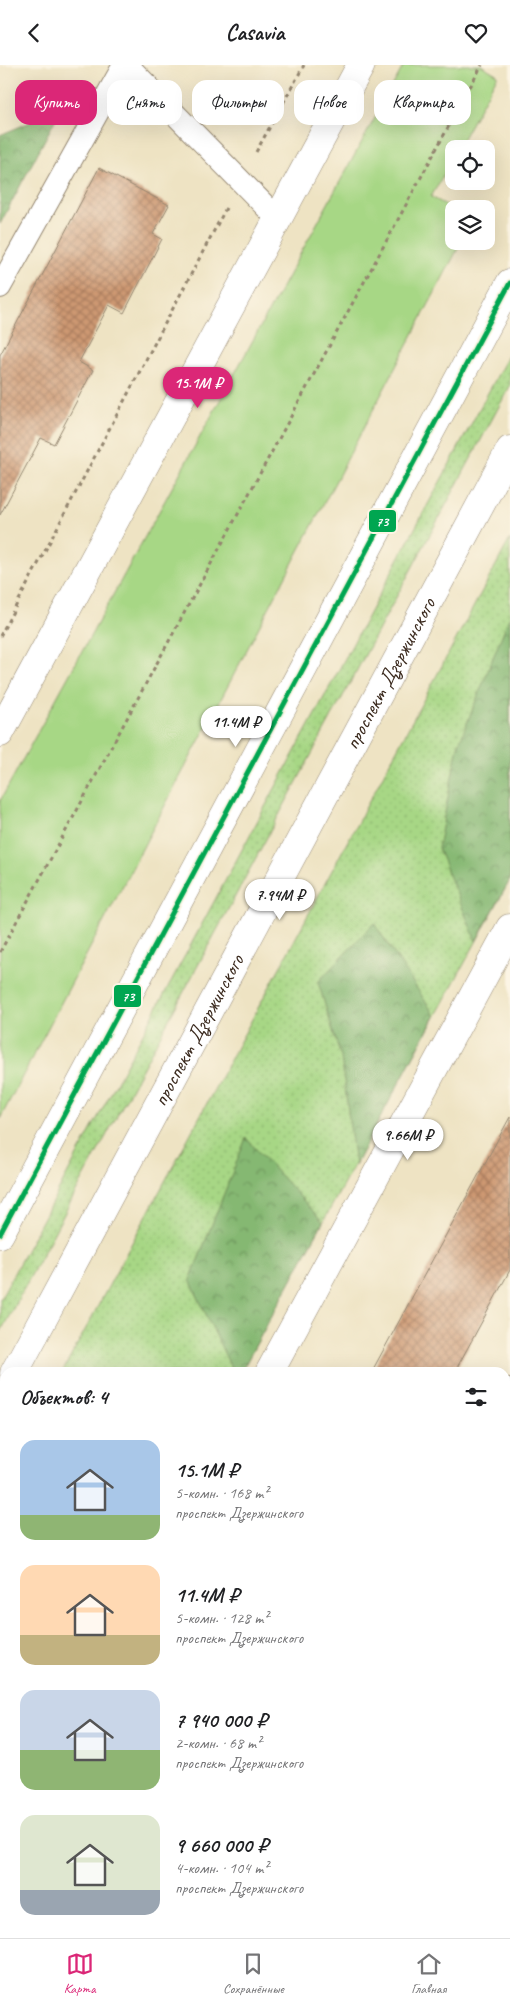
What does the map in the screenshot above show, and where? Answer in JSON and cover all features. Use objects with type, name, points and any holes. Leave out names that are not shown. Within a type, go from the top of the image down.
[{"type":"main road","points":[[0,733],[361,65]]},
{"type":"main road","points":[[0,1234],[510,283]]},
{"type":"main road","name":"проспект Дзержинского","points":[[17,1367],[510,450]]},
{"type":"main road","points":[[272,1367],[510,929]]},
{"type":"lane","points":[[0,287],[125,65],[277,218]]},
{"type":"path","points":[[0,636],[240,181],[304,65]]},
{"type":"path","points":[[0,953],[482,65]]},
{"type":"green space","points":[[404,65],[481,65],[498,75],[471,124],[471,80],[396,80]]},
{"type":"green space","points":[[374,120],[374,125],[470,125],[462,140],[445,140],[445,172],[431,197],[445,204],[445,250],[457,250],[0,1119],[0,801]]},
{"type":"green space","points":[[23,125],[53,125],[0,224],[0,135]]},
{"type":"green space","points":[[510,352],[510,386],[0,1333],[0,1299]]},
{"type":"green space","points":[[510,539],[510,880],[244,1367],[65,1367]]},
{"type":"green space","points":[[510,615],[510,880],[476,941],[438,848],[458,746]]},
{"type":"green space","points":[[374,923],[435,1016],[355,1165],[341,1057],[318,982]]},
{"type":"green space","points":[[246,1138],[323,1222],[244,1367],[231,1367],[190,1280]]},
{"type":"building","points":[[99,168],[169,205],[153,234],[162,239],[124,313],[109,305],[79,362],[93,370],[54,444],[41,438],[0,515],[0,355]]},
{"type":"building","points":[[510,1117],[510,1270],[457,1367],[374,1367]]},
{"type":"transit line","name":"73","points":[[0,1234],[510,283]]}]
